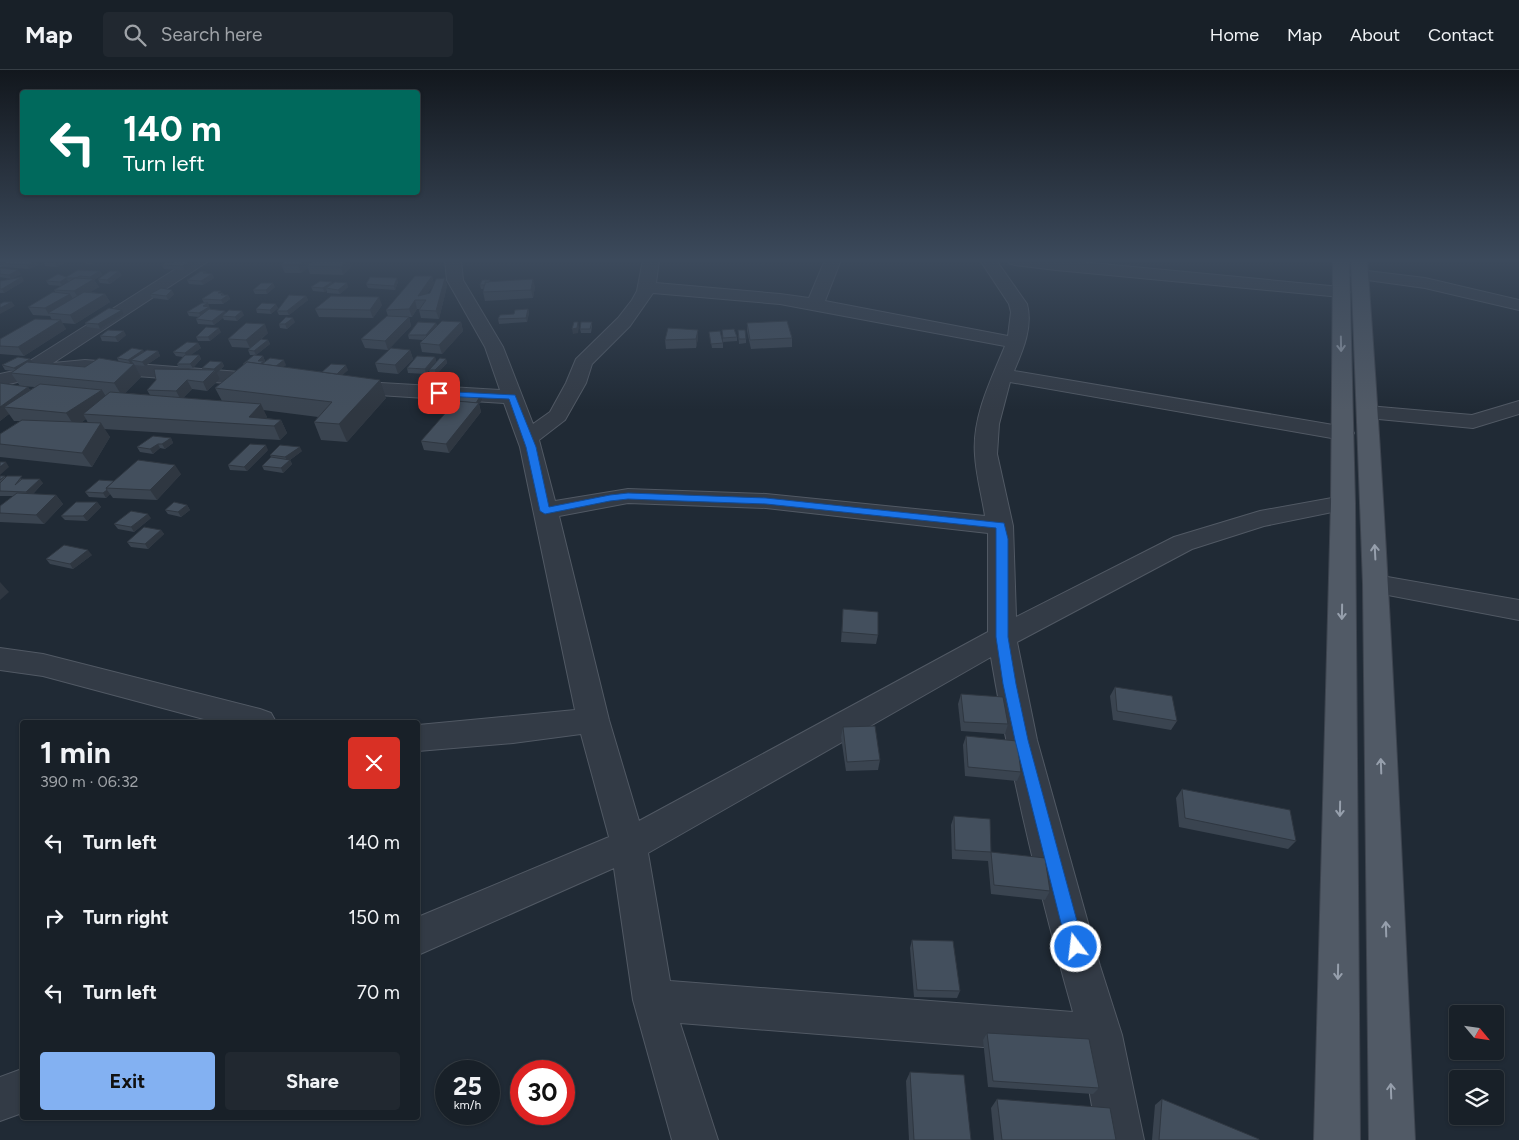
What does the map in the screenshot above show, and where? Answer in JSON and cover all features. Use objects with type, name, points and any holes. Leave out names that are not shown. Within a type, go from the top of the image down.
[{"type":"main road","points":[[1336,1140],[1343,433],[1348,310]]},
{"type":"main road","points":[[1355,310],[1368,412],[1376,584],[1392,1140]]},
{"type":"street","points":[[22,375],[124,310]]},
{"type":"street","points":[[472,310],[494,347],[528,438],[593,720],[629,844],[653,1000],[695,1140]]},
{"type":"street","points":[[528,438],[558,416],[576,383],[583,363],[624,322],[633,310]]},
{"type":"street","points":[[852,310],[1016,343]]},
{"type":"street","points":[[1019,310],[1016,343],[997,389],[988,424],[986,454],[1001,526],[1002,637],[1021,740],[1080,966],[1101,1035],[1121,1140]]},
{"type":"street","points":[[0,380],[44,370],[98,366],[282,382]]},
{"type":"street","points":[[1004,375],[1343,433]]},
{"type":"street","points":[[328,386],[512,397]]},
{"type":"street","points":[[1368,412],[1473,422],[1519,407]]},
{"type":"street","points":[[545,511],[628,496],[766,501],[1001,526]]},
{"type":"street","points":[[420,935],[629,844],[1002,637],[1183,543],[1260,519],[1343,503]]},
{"type":"street","points":[[1376,584],[1519,610]]},
{"type":"street","points":[[0,659],[43,665],[252,720]]},
{"type":"street","points":[[420,738],[513,730],[593,720]]},
{"type":"street","points":[[653,1000],[1101,1035]]},
{"type":"street","points":[[0,1099],[20,1092]]},
{"type":"building","points":[[53,310],[78,310],[70,315],[48,313]]},
{"type":"building","points":[[106,310],[122,310],[98,324],[85,323]]},
{"type":"building","points":[[190,310],[204,310],[199,313],[187,312]]},
{"type":"building","points":[[208,310],[225,311],[212,321],[196,319]]},
{"type":"building","points":[[229,310],[242,311],[235,317],[222,316]]},
{"type":"building","points":[[515,310],[528,310],[526,318],[498,319],[500,315],[514,314]]},
{"type":"building","points":[[387,316],[409,317],[385,341],[361,339]]},
{"type":"building","points":[[286,317],[293,318],[285,324],[279,324]]},
{"type":"building","points":[[35,319],[61,320],[18,347],[0,346],[0,339]]},
{"type":"building","points":[[442,321],[461,322],[439,345],[420,343]]},
{"type":"building","points":[[787,321],[792,338],[750,340],[747,323]]},
{"type":"building","points":[[418,322],[436,323],[426,335],[408,335]]},
{"type":"building","points":[[574,322],[578,322],[577,328],[572,329]]},
{"type":"building","points":[[581,322],[592,322],[590,329],[580,329]]},
{"type":"building","points":[[246,323],[265,324],[246,340],[228,339]]},
{"type":"building","points":[[206,327],[219,328],[208,337],[196,337]]},
{"type":"building","points":[[668,328],[698,330],[696,339],[665,340]]},
{"type":"building","points":[[734,329],[737,337],[723,338],[722,330]]},
{"type":"building","points":[[108,330],[124,331],[115,337],[100,336]]},
{"type":"building","points":[[738,330],[745,330],[746,339],[739,339]]},
{"type":"building","points":[[720,331],[723,343],[711,344],[709,332]]},
{"type":"building","points":[[261,339],[268,340],[254,351],[248,350]]},
{"type":"building","points":[[187,342],[198,343],[185,353],[173,352]]},
{"type":"building","points":[[132,348],[143,350],[128,360],[117,358]]},
{"type":"building","points":[[391,348],[410,350],[395,365],[375,363]]},
{"type":"building","points":[[147,350],[158,351],[142,362],[131,360]]},
{"type":"building","points":[[185,355],[199,355],[190,364],[177,364]]},
{"type":"building","points":[[254,355],[263,356],[258,361],[264,361],[260,364],[247,362],[243,364]]},
{"type":"building","points":[[417,356],[435,357],[425,369],[407,368]]},
{"type":"building","points":[[18,357],[30,359],[14,368],[2,365]]},
{"type":"building","points":[[99,358],[134,364],[114,383],[11,373],[27,362],[85,367]]},
{"type":"building","points":[[270,358],[284,360],[276,366],[262,364]]},
{"type":"building","points":[[440,358],[446,359],[435,370],[429,370]]},
{"type":"building","points":[[210,361],[222,362],[214,369],[202,368]]},
{"type":"building","points":[[247,362],[380,380],[339,424],[314,422],[332,402],[215,388]]},
{"type":"building","points":[[331,364],[346,365],[337,374],[322,372]]},
{"type":"building","points":[[154,369],[215,370],[203,382],[187,380],[176,391],[147,390],[156,380]]},
{"type":"building","points":[[0,383],[28,387],[0,407]]},
{"type":"building","points":[[40,384],[102,390],[66,413],[4,407]]},
{"type":"building","points":[[110,392],[261,404],[249,417],[281,420],[274,426],[83,414]]},
{"type":"building","points":[[459,394],[481,395],[476,403],[453,402]]},
{"type":"building","points":[[456,401],[479,403],[446,444],[421,441]]},
{"type":"building","points":[[22,420],[101,423],[82,453],[0,444],[0,434]]},
{"type":"building","points":[[153,436],[171,438],[150,449],[137,447]]},
{"type":"building","points":[[250,444],[266,445],[244,467],[228,465]]},
{"type":"building","points":[[280,445],[300,447],[285,457],[270,455]]},
{"type":"building","points":[[271,457],[290,460],[281,468],[262,466]]},
{"type":"building","points":[[138,460],[175,465],[150,490],[106,488]]},
{"type":"building","points":[[7,476],[22,476],[15,485],[22,479],[40,479],[26,492],[0,491],[0,483]]},
{"type":"building","points":[[99,480],[114,481],[103,493],[85,492]]},
{"type":"building","points":[[17,493],[56,495],[36,515],[0,513],[0,506]]},
{"type":"building","points":[[76,502],[97,502],[83,516],[61,516]]},
{"type":"building","points":[[174,502],[187,505],[178,512],[165,510]]},
{"type":"building","points":[[131,511],[148,514],[131,527],[114,524]]},
{"type":"building","points":[[144,527],[161,530],[145,544],[127,542]]},
{"type":"building","points":[[64,545],[88,550],[70,564],[46,559]]},
{"type":"building","points":[[843,609],[878,612],[878,635],[842,632]]},
{"type":"building","points":[[1115,687],[1172,696],[1177,721],[1117,711]]},
{"type":"building","points":[[961,694],[1003,697],[1008,724],[964,722]]},
{"type":"building","points":[[875,726],[880,760],[847,762],[843,727]]},
{"type":"building","points":[[966,736],[1017,741],[1021,772],[968,767]]},
{"type":"building","points":[[1182,789],[1290,810],[1296,841],[1185,818]]},
{"type":"building","points":[[954,816],[990,819],[991,852],[955,850]]},
{"type":"building","points":[[991,852],[1045,858],[1050,891],[994,885]]},
{"type":"building","points":[[912,940],[953,941],[960,991],[917,990]]},
{"type":"building","points":[[987,1033],[1089,1039],[1099,1088],[993,1081]]},
{"type":"building","points":[[910,1072],[964,1075],[971,1140],[914,1140]]},
{"type":"building","points":[[997,1099],[1110,1108],[1116,1140],[1002,1140]]},
{"type":"building","points":[[1162,1099],[1259,1139],[1259,1140],[1159,1140]]},
{"type":"route","points":[[439,393],[512,397],[531,447],[545,511],[628,496],[766,501],[893,513],[1001,526],[1002,637],[1009,684],[1021,740],[1076,947]]}]
